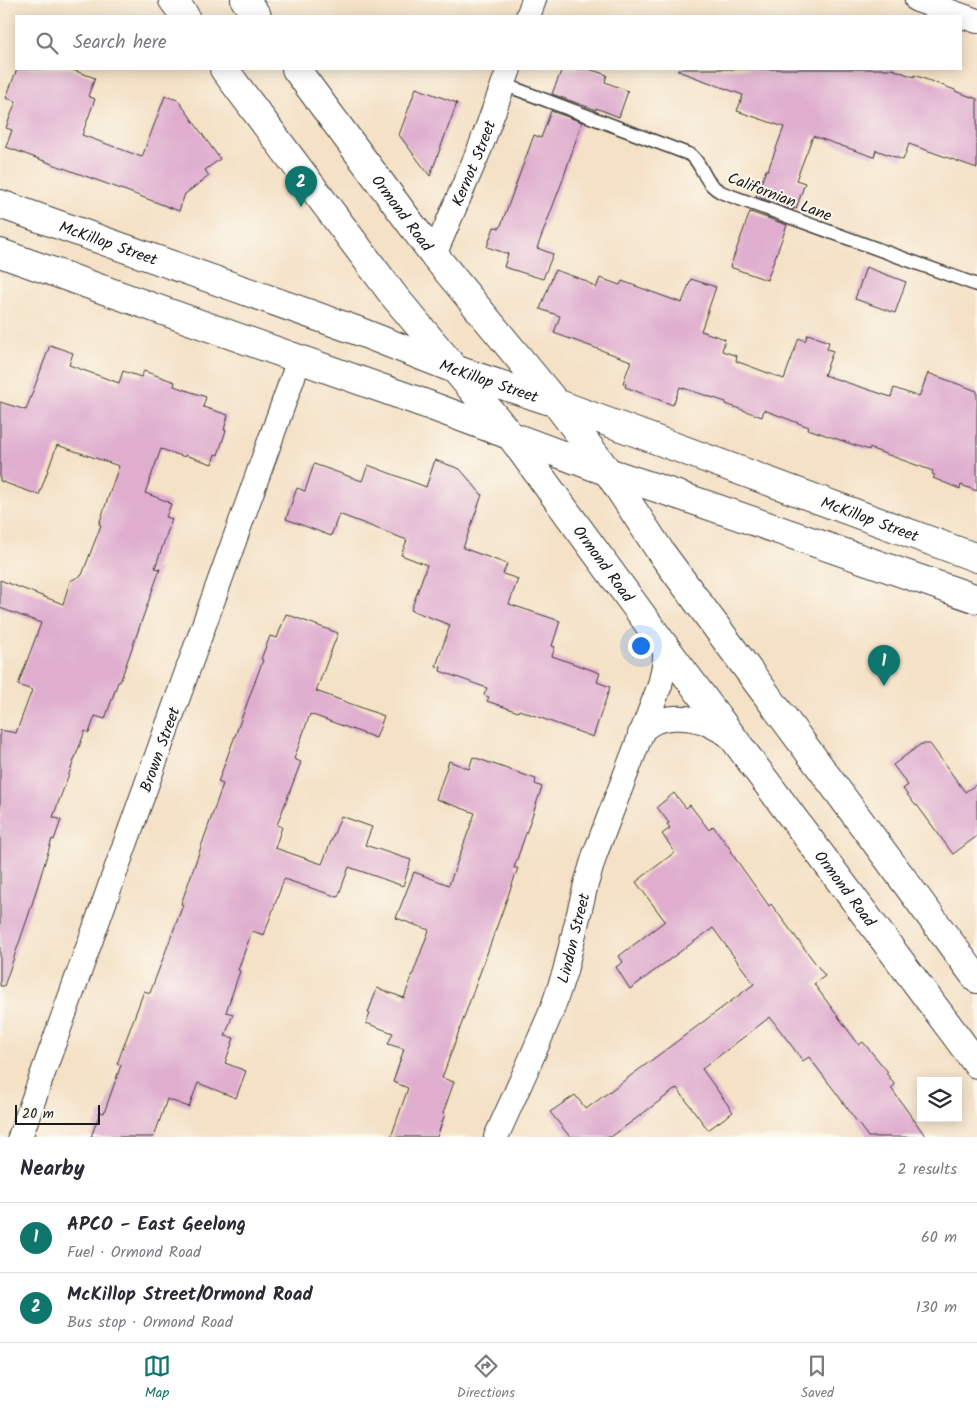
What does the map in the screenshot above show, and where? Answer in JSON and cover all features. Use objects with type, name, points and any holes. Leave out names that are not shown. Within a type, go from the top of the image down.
[{"type":"main road","points":[[173,0],[184,15]]},
{"type":"main road","points":[[245,0],[256,15]]},
{"type":"main road","name":"Ormond Road","points":[[225,70],[394,296],[510,435],[732,737],[977,1064]]},
{"type":"main road","name":"Ormond Road","points":[[297,70],[434,255],[556,404],[608,472],[660,551],[977,979]]},
{"type":"main road","name":"McKillop Street","points":[[0,204],[358,331],[457,370],[556,404],[977,558]]},
{"type":"main road","points":[[0,253],[510,435],[608,472],[977,599]]},
{"type":"street","points":[[917,0],[960,15]]},
{"type":"street","points":[[962,16],[977,21]]},
{"type":"street","name":"Kernot Street","points":[[434,255],[480,148],[506,77]]},
{"type":"street","name":"Brown Street","points":[[20,1137],[299,360]]},
{"type":"street","name":"Lindon Street","points":[[496,1137],[528,1066],[559,989],[595,854],[662,679],[666,648]]},
{"type":"street","points":[[640,734],[645,727],[654,722],[672,718],[686,718],[706,723],[732,737]]},
{"type":"lane","name":"Californian Lane","points":[[506,77],[691,155],[708,182],[723,193],[977,285]]},
{"type":"building","points":[[17,70],[73,70],[95,78],[88,96],[95,99],[82,135],[142,157],[165,96],[178,100],[220,159],[205,170],[209,176],[185,194],[179,211],[6,147],[12,130],[6,128],[16,101],[6,98]]},
{"type":"building","points":[[562,70],[592,70],[607,75],[605,82],[628,91],[619,117],[552,94]]},
{"type":"building","points":[[895,70],[914,77],[914,75],[977,99],[977,168],[909,144],[903,160],[876,150],[874,157],[813,136],[796,180],[805,183],[796,209],[793,208],[793,210],[756,196],[784,127],[737,111],[743,95],[678,71]]},
{"type":"building","points":[[416,88],[457,103],[430,176],[399,135]]},
{"type":"building","points":[[551,111],[582,122],[537,248],[553,254],[543,279],[504,267],[508,254],[487,247],[494,227],[500,228],[534,135],[541,138]]},
{"type":"building","points":[[750,212],[787,225],[767,280],[730,267]]},
{"type":"building","points":[[866,267],[906,282],[895,313],[855,299]]},
{"type":"building","points":[[555,270],[584,280],[596,288],[600,278],[620,285],[622,281],[682,303],[691,279],[716,287],[701,331],[725,339],[722,351],[737,356],[736,361],[784,379],[799,338],[805,341],[808,334],[829,342],[827,349],[833,351],[824,375],[891,397],[894,388],[919,397],[928,373],[977,391],[977,491],[961,485],[960,489],[933,478],[935,475],[932,474],[933,471],[808,429],[809,427],[764,410],[762,417],[726,404],[726,402],[680,387],[673,405],[625,387],[626,384],[623,383],[631,361],[554,333],[560,316],[540,309]]},
{"type":"building","points":[[50,345],[73,353],[69,365],[119,383],[123,371],[141,377],[144,371],[175,382],[174,386],[206,397],[203,407],[228,415],[224,430],[226,430],[218,455],[215,454],[212,464],[161,449],[145,493],[171,504],[166,517],[172,519],[155,568],[160,569],[105,719],[95,716],[89,733],[85,731],[53,817],[61,820],[54,840],[52,839],[4,986],[0,986],[0,730],[16,733],[32,690],[18,685],[41,623],[0,608],[0,580],[63,604],[70,581],[82,575],[101,525],[99,524],[119,466],[57,445],[39,495],[0,481],[0,402],[26,410]]},
{"type":"building","points":[[435,460],[460,469],[482,495],[463,548],[507,564],[503,574],[518,579],[509,604],[560,621],[552,646],[555,647],[552,656],[600,673],[597,682],[610,687],[593,737],[519,710],[518,712],[487,701],[489,697],[484,695],[487,688],[440,671],[441,667],[436,666],[450,625],[411,610],[427,565],[401,555],[407,540],[339,514],[331,536],[286,519],[297,488],[305,491],[314,464],[362,481],[368,465],[426,487]]},
{"type":"building","points":[[286,614],[338,633],[316,691],[384,716],[376,738],[310,714],[294,759],[301,762],[277,825],[282,827],[275,848],[322,864],[341,816],[372,827],[365,845],[411,860],[403,886],[349,867],[338,897],[284,879],[264,935],[252,931],[226,1012],[233,1014],[225,1036],[234,1038],[225,1063],[246,1071],[236,1098],[198,1083],[189,1107],[167,1099],[154,1137],[91,1137],[100,1112],[104,1113],[121,1065],[117,1064],[144,991],[150,993],[183,905],[181,904],[223,784],[218,782],[263,660],[261,659],[270,636],[277,638]]},
{"type":"building","points":[[921,744],[930,744],[965,792],[977,784],[977,836],[953,854],[903,789],[908,785],[893,765]]},
{"type":"building","points":[[473,757],[536,779],[535,784],[542,787],[514,868],[518,868],[442,1078],[454,1082],[437,1137],[391,1137],[408,1088],[393,1082],[404,1049],[388,1044],[393,1033],[366,1023],[370,1014],[368,1013],[377,988],[404,998],[429,930],[396,918],[414,872],[449,885],[475,813],[436,799],[449,761],[469,769]]},
{"type":"building","points":[[674,793],[686,808],[690,805],[709,830],[713,826],[769,906],[771,904],[825,976],[814,984],[859,1045],[863,1042],[888,1072],[886,1073],[895,1085],[891,1088],[926,1137],[868,1137],[809,1057],[803,1061],[770,1017],[702,1069],[733,1112],[708,1130],[677,1088],[611,1137],[570,1137],[550,1112],[575,1095],[586,1109],[754,984],[713,928],[630,989],[616,967],[623,962],[619,956],[665,921],[636,882],[675,852],[662,834],[670,828],[667,824],[669,823],[657,807]]},
{"type":"place","name":"McKillop Street/Ormond Road","points":[[301,207]]},
{"type":"place","name":"APCO - East Geelong","points":[[884,686]]}]
